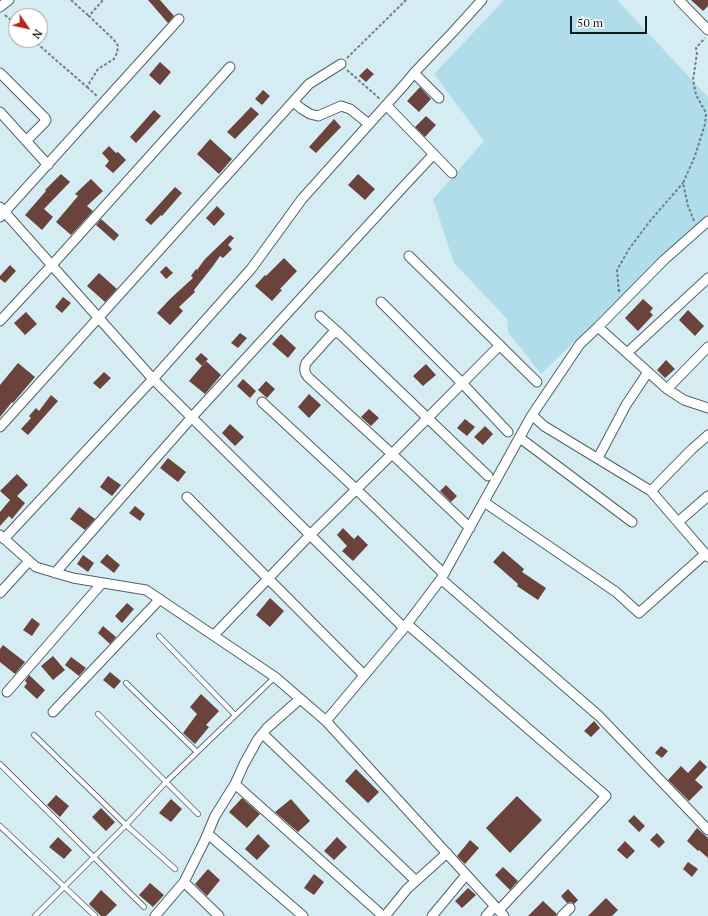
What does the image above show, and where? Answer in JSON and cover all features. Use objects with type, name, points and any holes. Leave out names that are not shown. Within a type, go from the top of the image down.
[{"type":"street","points":[[3,11],[9,0]]},
{"type":"street","points":[[482,0],[414,73],[302,199],[251,269],[154,379],[2,537],[36,567],[73,578],[146,590],[275,677],[326,721],[499,911]]},
{"type":"street","points":[[679,0],[708,30]]},
{"type":"street","points":[[179,20],[48,165],[1,212],[52,265],[154,379],[310,535],[405,626],[606,796],[499,911],[486,916]]},
{"type":"street","points":[[0,427],[309,84],[341,64]]},
{"type":"street","points":[[0,321],[230,67]]},
{"type":"street","points":[[0,73],[46,120],[26,140]]},
{"type":"street","points":[[414,73],[439,98]]},
{"type":"street","points":[[293,102],[306,112],[318,116],[341,106],[350,109],[369,124]]},
{"type":"street","points":[[386,105],[452,173]]},
{"type":"street","points":[[0,112],[48,165]]},
{"type":"street","points":[[55,573],[192,417],[434,154]]},
{"type":"street","points":[[326,721],[405,626],[443,577],[532,415],[580,344],[664,260],[708,220]]},
{"type":"street","points":[[408,256],[537,382]]},
{"type":"street","points":[[627,354],[708,278]]},
{"type":"street","points":[[380,302],[462,383],[508,432]]},
{"type":"street","points":[[320,316],[428,417],[488,476]]},
{"type":"street","points":[[598,327],[667,389],[684,400],[707,406]]},
{"type":"street","points":[[339,333],[335,332],[332,334],[306,363],[304,368],[305,372],[470,528]]},
{"type":"street","points":[[214,635],[310,535],[500,345]]},
{"type":"street","points":[[667,389],[708,347]]},
{"type":"street","points":[[598,458],[626,405],[648,372]]},
{"type":"street","points":[[262,402],[356,489],[443,577],[599,716],[708,830]]},
{"type":"street","points":[[484,502],[616,592],[639,613],[706,555],[651,491],[544,426],[532,415]]},
{"type":"street","points":[[651,491],[708,434]]},
{"type":"street","points":[[520,438],[632,522]]},
{"type":"street","points":[[678,522],[708,496]]},
{"type":"street","points":[[187,497],[364,675]]},
{"type":"street","points":[[0,593],[29,561]]},
{"type":"street","points":[[7,692],[102,583]]},
{"type":"street","points":[[53,712],[160,599]]},
{"type":"street","points":[[155,916],[184,882],[208,834],[215,816],[235,784],[258,739],[279,717],[300,699]]},
{"type":"street","points":[[263,734],[416,881]]},
{"type":"street","points":[[235,784],[384,916],[407,889],[447,853]]},
{"type":"street","points":[[208,834],[303,916]]},
{"type":"street","points":[[432,916],[466,875]]},
{"type":"street","points":[[184,882],[218,916]]},
{"type":"street","points":[[562,916],[570,908]]},
{"type":"lane","points":[[158,636],[235,715]]},
{"type":"lane","points":[[35,916],[95,857],[166,782],[275,677]]},
{"type":"lane","points":[[126,683],[197,752]]},
{"type":"lane","points":[[98,714],[198,814]]},
{"type":"lane","points":[[34,735],[126,825],[175,869]]},
{"type":"lane","points":[[0,764],[144,906]]},
{"type":"lane","points":[[0,826],[95,916]]},
{"type":"path","points":[[71,0],[114,40],[118,46],[114,59],[98,69],[87,87]]},
{"type":"path","points":[[89,16],[103,0]]},
{"type":"path","points":[[386,105],[341,64],[406,0]]},
{"type":"path","points":[[708,34],[696,48],[697,53],[693,80],[696,95],[708,115]]},
{"type":"path","points":[[42,48],[104,102]]},
{"type":"path","points":[[622,303],[618,287],[617,270],[628,249],[683,183],[695,156],[705,124],[706,113]]},
{"type":"path","points":[[683,183],[688,206],[694,221],[695,232]]},
{"type":"shaded area","points":[[504,0],[617,0],[708,97],[708,214],[541,374],[508,332],[507,319],[454,263],[433,199],[484,141],[434,74]]},
{"type":"building","points":[[148,0],[160,0],[174,16],[168,23]]},
{"type":"building","points":[[691,0],[708,0],[708,6],[703,11]]},
{"type":"building","points":[[160,62],[171,72],[160,85],[149,75]]},
{"type":"building","points":[[367,68],[374,74],[366,82],[359,76]]},
{"type":"building","points":[[420,87],[431,99],[419,112],[407,101]]},
{"type":"building","points":[[263,90],[270,96],[262,105],[255,99]]},
{"type":"building","points":[[251,107],[259,114],[235,139],[227,132]]},
{"type":"building","points":[[154,110],[161,116],[136,143],[130,137]]},
{"type":"building","points":[[426,116],[436,125],[425,137],[415,127]]},
{"type":"building","points":[[334,119],[341,127],[316,153],[309,147]]},
{"type":"building","points":[[210,139],[232,159],[219,174],[197,154]]},
{"type":"building","points":[[109,146],[126,160],[113,173],[105,166],[109,161],[102,153]]},
{"type":"building","points":[[61,174],[70,182],[44,209],[53,217],[42,230],[25,215],[46,191],[45,190]]},
{"type":"building","points":[[358,174],[375,189],[365,200],[348,185]]},
{"type":"building","points":[[91,179],[103,191],[87,206],[93,211],[71,235],[56,222],[78,196],[75,194]]},
{"type":"building","points":[[175,187],[182,193],[162,216],[161,215],[151,225],[145,220]]},
{"type":"building","points":[[217,206],[225,214],[214,226],[206,218]]},
{"type":"building","points":[[101,219],[119,235],[114,241],[96,225]]},
{"type":"building","points":[[230,235],[234,238],[228,245],[232,249],[223,258],[220,256],[194,290],[195,292],[179,307],[183,311],[170,325],[157,313],[193,278],[191,276],[196,269],[197,270],[205,259]]},
{"type":"building","points":[[284,258],[297,271],[280,289],[282,290],[272,301],[255,286]]},
{"type":"building","points":[[10,265],[16,271],[5,283],[0,279],[0,276]]},
{"type":"building","points":[[166,266],[173,273],[166,279],[160,272]]},
{"type":"building","points":[[99,273],[117,289],[105,302],[87,286]]},
{"type":"building","points":[[63,297],[71,303],[62,313],[55,307]]},
{"type":"building","points":[[643,299],[653,308],[650,312],[653,315],[638,331],[625,318]]},
{"type":"building","points":[[688,310],[704,326],[695,336],[679,320]]},
{"type":"building","points":[[26,312],[37,324],[25,335],[14,323]]},
{"type":"building","points":[[240,333],[247,338],[238,348],[231,343]]},
{"type":"building","points":[[281,334],[296,348],[288,358],[272,344]]},
{"type":"building","points":[[201,353],[208,359],[202,366],[195,359]]},
{"type":"building","points":[[666,360],[675,369],[665,378],[657,370]]},
{"type":"building","points":[[206,361],[221,375],[205,394],[189,381]]},
{"type":"building","points":[[18,363],[35,377],[0,417],[0,385]]},
{"type":"building","points":[[426,364],[436,375],[423,386],[413,376]]},
{"type":"building","points":[[104,372],[111,378],[100,389],[93,383]]},
{"type":"building","points":[[243,379],[256,391],[250,398],[237,386]]},
{"type":"building","points":[[266,381],[275,389],[267,398],[258,390]]},
{"type":"building","points":[[309,394],[321,405],[309,418],[298,407]]},
{"type":"building","points":[[51,395],[58,401],[28,435],[21,429],[31,418],[29,416],[36,408],[39,411]]},
{"type":"building","points":[[369,409],[379,418],[371,426],[361,417]]},
{"type":"building","points":[[465,419],[475,427],[467,436],[457,428]]},
{"type":"building","points":[[230,424],[244,437],[235,446],[222,433]]},
{"type":"building","points":[[485,426],[493,434],[483,445],[474,437]]},
{"type":"building","points":[[168,458],[186,472],[178,482],[160,468]]},
{"type":"building","points":[[17,474],[28,485],[17,496],[25,503],[12,519],[9,516],[0,526],[0,512],[10,500],[0,491]]},
{"type":"building","points":[[108,476],[121,485],[112,496],[100,487]]},
{"type":"building","points":[[446,485],[457,496],[451,502],[440,491]]},
{"type":"building","points":[[135,506],[145,514],[140,521],[129,513]]},
{"type":"building","points":[[79,507],[95,519],[85,530],[70,519]]},
{"type":"building","points":[[343,528],[354,539],[358,535],[368,545],[353,561],[342,551],[347,546],[337,535]]},
{"type":"building","points":[[503,551],[524,569],[522,572],[546,588],[538,600],[517,586],[518,584],[493,562]]},
{"type":"building","points":[[107,554],[120,565],[114,573],[100,562]]},
{"type":"building","points":[[83,555],[94,563],[88,572],[77,564]]},
{"type":"building","points":[[270,598],[284,611],[270,627],[256,615]]},
{"type":"building","points":[[127,603],[134,609],[122,623],[115,616]]},
{"type":"building","points":[[32,618],[40,624],[32,636],[23,630]]},
{"type":"building","points":[[103,626],[116,637],[110,644],[98,633]]},
{"type":"building","points":[[3,645],[25,662],[15,674],[0,662],[0,649]]},
{"type":"building","points":[[53,656],[65,670],[53,680],[41,666]]},
{"type":"building","points":[[71,657],[86,668],[79,676],[65,665]]},
{"type":"building","points":[[110,672],[121,681],[114,689],[103,680]]},
{"type":"building","points":[[29,675],[45,690],[37,699],[24,687],[27,683],[25,681]]},
{"type":"building","points":[[201,694],[219,711],[206,725],[209,727],[195,744],[183,733],[197,714],[190,707]]},
{"type":"building","points":[[594,721],[600,728],[591,737],[584,731]]},
{"type":"building","points":[[661,746],[668,751],[662,758],[655,753]]},
{"type":"building","points":[[700,760],[707,767],[695,780],[703,787],[689,801],[668,780],[681,766],[688,773]]},
{"type":"building","points":[[356,769],[379,792],[368,803],[345,781]]},
{"type":"building","points":[[56,795],[69,806],[60,817],[47,805]]},
{"type":"building","points":[[517,796],[542,820],[510,853],[486,828]]},
{"type":"building","points":[[242,798],[260,814],[247,828],[229,812]]},
{"type":"building","points":[[171,799],[182,809],[171,822],[159,813]]},
{"type":"building","points":[[291,799],[310,821],[298,832],[275,812]]},
{"type":"building","points":[[101,808],[115,822],[106,831],[92,817]]},
{"type":"building","points":[[634,815],[645,826],[639,832],[628,821]]},
{"type":"building","points":[[697,828],[708,838],[708,858],[687,841]]},
{"type":"building","points":[[657,833],[665,842],[659,848],[650,840]]},
{"type":"building","points":[[258,834],[270,846],[257,860],[245,849]]},
{"type":"building","points":[[58,837],[72,850],[64,859],[49,847]]},
{"type":"building","points":[[337,837],[347,847],[334,860],[324,851]]},
{"type":"building","points":[[470,840],[479,848],[465,864],[457,856]]},
{"type":"building","points":[[625,841],[635,851],[627,859],[617,850]]},
{"type":"building","points":[[688,862],[698,869],[692,877],[683,869]]},
{"type":"building","points":[[503,867],[518,881],[510,890],[495,875]]},
{"type":"building","points":[[208,869],[220,880],[207,896],[195,884]]},
{"type":"building","points":[[314,874],[324,882],[314,895],[304,888]]},
{"type":"building","points":[[150,883],[164,895],[153,907],[139,895]]},
{"type":"building","points":[[468,888],[476,895],[462,908],[455,901]]},
{"type":"building","points":[[568,889],[578,900],[574,904],[571,902],[567,903],[561,896]]},
{"type":"building","points":[[101,890],[117,905],[106,916],[101,916],[89,904]]},
{"type":"building","points":[[606,898],[618,910],[612,916],[588,916]]},
{"type":"building","points":[[543,901],[557,914],[556,916],[528,916]]}]
